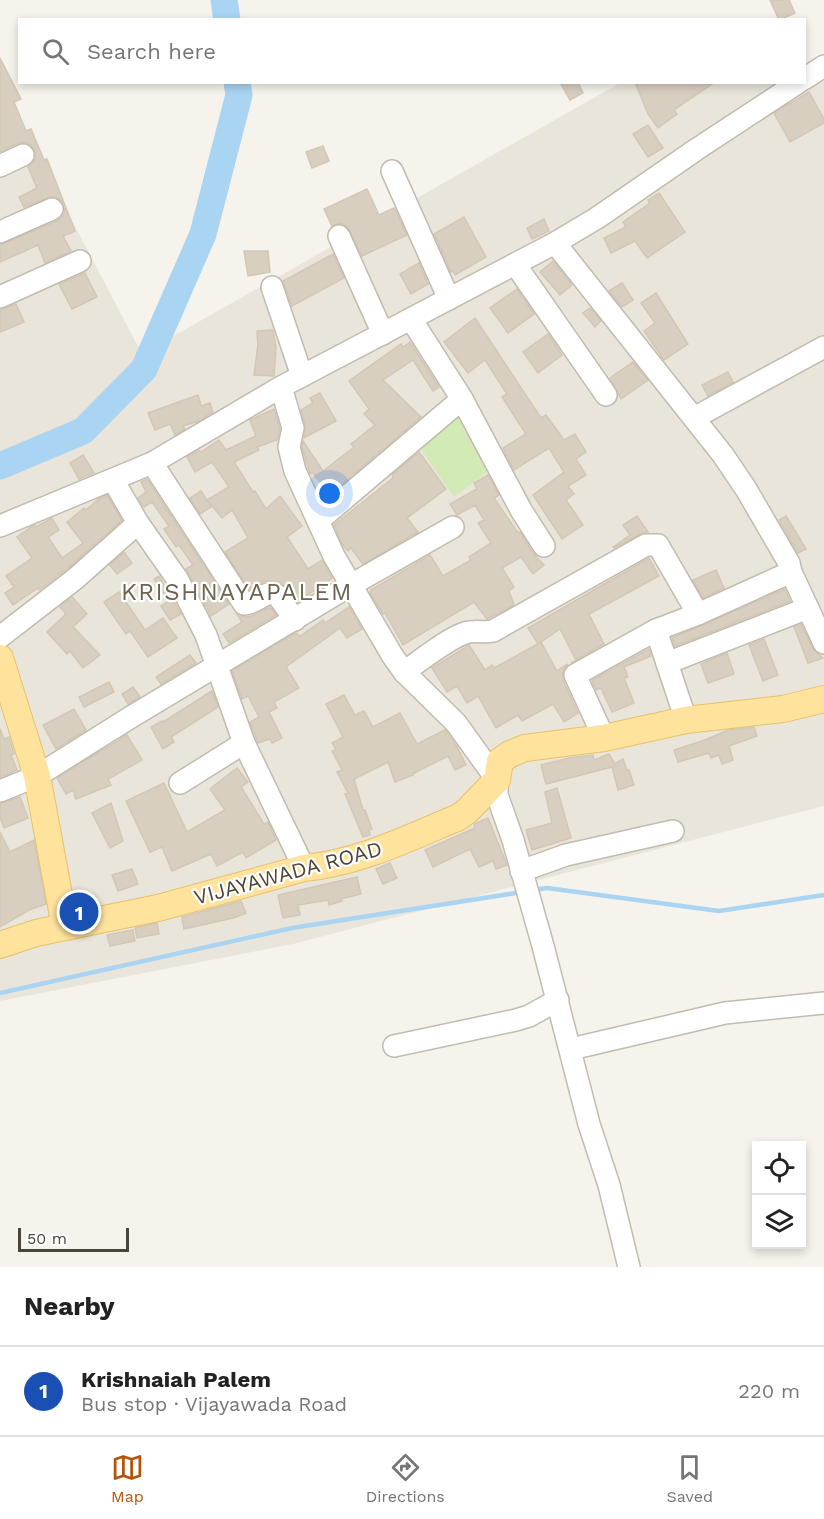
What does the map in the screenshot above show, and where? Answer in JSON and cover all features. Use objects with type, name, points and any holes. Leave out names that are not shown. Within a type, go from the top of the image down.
[{"type":"main road","points":[[0,658],[4,684],[37,776],[65,927]]},
{"type":"main road","name":"VIJAYAWADA ROAD","points":[[0,945],[65,927],[158,908],[304,868],[325,866],[372,853],[459,817],[496,780],[500,761],[525,747],[604,738],[686,720],[783,710],[824,699]]},
{"type":"street","points":[[806,78],[824,66]]},
{"type":"street","points":[[0,526],[152,463],[281,387],[555,243],[597,218],[796,84]]},
{"type":"street","points":[[0,166],[23,155]]},
{"type":"street","points":[[392,171],[449,299]]},
{"type":"street","points":[[0,232],[52,209]]},
{"type":"street","points":[[339,236],[383,334]]},
{"type":"street","points":[[555,243],[723,455],[746,489],[789,563],[824,643]]},
{"type":"street","points":[[0,297],[80,261]]},
{"type":"street","points":[[515,264],[606,395]]},
{"type":"street","points":[[272,287],[302,376]]},
{"type":"street","points":[[411,318],[462,399],[521,510],[544,546]]},
{"type":"street","points":[[694,418],[824,347]]},
{"type":"street","points":[[281,387],[293,428],[288,447],[296,471],[334,556],[404,672],[456,723],[496,780],[497,795],[558,1000],[589,1124],[609,1185],[629,1267]]},
{"type":"street","points":[[318,521],[462,399]]},
{"type":"street","points":[[152,463],[244,604],[250,604],[272,592],[278,596],[295,620]]},
{"type":"street","points":[[113,480],[138,523],[178,580],[206,635],[244,743],[304,868]]},
{"type":"street","points":[[0,636],[69,584],[138,523]]},
{"type":"street","points":[[0,791],[37,776],[351,585],[453,527]]},
{"type":"street","points":[[404,672],[459,636],[471,632],[494,631],[646,545],[658,545],[698,614]]},
{"type":"street","points":[[604,738],[575,675],[656,630],[698,614],[791,572]]},
{"type":"street","points":[[667,663],[808,608]]},
{"type":"street","points":[[656,630],[686,720]]},
{"type":"street","points":[[180,783],[244,743]]},
{"type":"street","points":[[522,874],[566,855],[673,831]]},
{"type":"street","points":[[394,1046],[516,1020],[529,1016],[558,1000]]},
{"type":"street","points":[[571,1049],[725,1013],[824,1003]]},
{"type":"shaded area","name":"KRISHNAYAPALEM","points":[[806,66],[824,78],[824,806],[293,944],[0,1001],[0,83],[142,354],[618,84],[806,84]]},
{"type":"green space","points":[[460,413],[495,466],[454,497],[419,446]]},
{"type":"building","points":[[770,0],[789,0],[795,13],[778,18]]},
{"type":"building","points":[[0,58],[21,99],[14,102],[26,131],[31,129],[44,160],[47,159],[75,231],[63,236],[71,251],[45,263],[38,245],[0,262],[0,245],[57,221],[63,216],[65,210],[60,199],[53,196],[24,207],[19,197],[37,188],[28,167],[36,157],[35,150],[25,142],[0,152]]},
{"type":"building","points":[[561,84],[579,84],[583,93],[570,100]]},
{"type":"building","points":[[636,84],[712,84],[674,110],[677,114],[658,128],[648,114]]},
{"type":"building","points":[[809,92],[824,123],[790,142],[774,113]]},
{"type":"building","points":[[648,125],[663,148],[648,157],[633,134]]},
{"type":"building","points":[[323,146],[329,161],[312,168],[306,152]]},
{"type":"building","points":[[367,189],[379,215],[394,208],[407,235],[362,256],[347,226],[340,223],[332,226],[324,209]]},
{"type":"building","points":[[659,193],[685,232],[647,258],[635,241],[611,253],[604,238],[626,227],[623,222],[650,203],[648,200]]},
{"type":"building","points":[[464,217],[486,257],[455,275],[453,271],[451,272],[434,234]]},
{"type":"building","points":[[544,219],[549,231],[532,239],[527,228]]},
{"type":"building","points":[[244,251],[268,251],[270,272],[248,276]]},
{"type":"building","points":[[333,254],[344,278],[292,306],[283,281]]},
{"type":"building","points":[[553,261],[572,285],[560,295],[540,272]]},
{"type":"building","points":[[419,263],[428,284],[411,294],[400,274]]},
{"type":"building","points":[[85,273],[97,297],[72,309],[59,284]]},
{"type":"building","points":[[622,283],[633,300],[622,307],[609,291]]},
{"type":"building","points":[[517,289],[534,314],[508,333],[490,308]]},
{"type":"building","points":[[656,293],[688,344],[664,360],[644,331],[655,323],[641,303]]},
{"type":"building","points":[[16,304],[24,322],[0,332],[0,310]]},
{"type":"building","points":[[590,308],[601,321],[595,327],[583,313]]},
{"type":"building","points":[[475,318],[541,418],[546,415],[564,440],[575,434],[586,452],[576,459],[586,475],[568,486],[574,494],[566,500],[583,525],[562,539],[533,495],[564,472],[549,448],[514,470],[503,448],[526,434],[502,397],[507,394],[485,360],[468,373],[444,342]]},
{"type":"building","points":[[273,330],[276,348],[274,376],[254,375],[258,344],[257,331]]},
{"type":"building","points":[[548,334],[562,355],[538,373],[523,352]]},
{"type":"building","points":[[410,342],[439,387],[433,391],[413,360],[383,380],[421,417],[330,494],[312,472],[310,474],[302,447],[303,441],[323,471],[354,447],[351,444],[375,425],[364,414],[369,409],[349,381],[401,344],[403,347]]},
{"type":"building","points":[[633,362],[648,380],[621,399],[610,378]]},
{"type":"building","points":[[728,372],[733,382],[708,396],[702,385]]},
{"type":"building","points":[[320,393],[336,421],[304,438],[305,425],[301,410],[313,403],[310,398]]},
{"type":"building","points":[[198,395],[201,406],[210,403],[213,412],[199,421],[183,426],[185,429],[175,435],[170,424],[155,430],[148,413]]},
{"type":"building","points":[[274,409],[280,429],[277,440],[257,447],[259,450],[234,462],[266,509],[280,496],[302,526],[287,537],[308,569],[322,560],[332,578],[298,602],[288,588],[277,581],[265,581],[249,589],[225,552],[248,538],[232,510],[222,518],[207,500],[229,487],[212,462],[195,472],[187,457],[199,450],[201,452],[219,440],[226,450],[256,436],[250,420]]},
{"type":"building","points":[[419,452],[446,489],[407,518],[418,532],[363,564],[351,548],[348,551],[342,544],[334,525],[393,478],[392,475]]},
{"type":"building","points":[[83,455],[94,473],[79,479],[70,463]]},
{"type":"building","points":[[488,475],[499,495],[494,498],[544,565],[533,574],[521,557],[502,568],[514,587],[509,591],[514,605],[487,619],[474,602],[403,645],[385,613],[383,614],[370,593],[371,590],[430,555],[443,576],[471,560],[469,557],[491,543],[478,523],[484,520],[475,505],[457,515],[450,504],[477,489],[474,483]]},
{"type":"building","points":[[147,479],[229,604],[211,616],[186,569],[193,565],[179,545],[176,547],[164,529],[169,526],[152,502],[144,507],[138,498],[146,492],[141,482]]},
{"type":"building","points":[[201,491],[211,507],[200,514],[190,498]]},
{"type":"building","points":[[107,495],[122,520],[67,569],[39,590],[38,588],[13,605],[5,593],[14,587],[6,576],[32,558],[17,537],[31,527],[35,525],[36,527],[52,518],[59,530],[48,537],[62,558],[83,543],[67,522],[84,508],[86,510]]},
{"type":"building","points":[[637,516],[648,532],[614,548],[630,535],[623,525]]},
{"type":"building","points":[[786,516],[806,549],[798,553],[779,520]]},
{"type":"building","points":[[124,552],[132,563],[117,574],[110,565]]},
{"type":"building","points":[[649,558],[659,576],[589,614],[604,644],[571,663],[576,660],[560,629],[538,644],[528,628]]},
{"type":"building","points":[[716,570],[724,588],[703,598],[693,580]]},
{"type":"building","points":[[159,576],[181,614],[170,620],[161,606],[169,601],[154,579]]},
{"type":"building","points":[[785,589],[790,601],[675,646],[672,638]]},
{"type":"building","points":[[119,592],[145,630],[163,618],[177,638],[148,657],[130,631],[126,634],[104,602]]},
{"type":"building","points":[[72,597],[87,614],[73,627],[100,655],[83,668],[70,651],[67,654],[47,632],[66,614],[60,607]]},
{"type":"building","points":[[270,607],[276,615],[229,643],[223,634],[242,622],[237,614],[245,617],[252,616]]},
{"type":"building","points":[[349,607],[362,629],[347,638],[340,628],[286,667],[299,688],[274,702],[277,708],[269,712],[282,738],[272,743],[270,739],[258,743],[250,722],[259,717],[248,696],[242,699],[232,671],[296,633],[300,636],[323,620],[325,623]]},
{"type":"building","points":[[801,624],[813,649],[823,658],[808,663],[794,627]]},
{"type":"building","points":[[764,639],[778,675],[763,681],[749,645]]},
{"type":"building","points":[[541,642],[557,671],[568,664],[562,674],[563,680],[578,713],[564,722],[553,704],[522,721],[518,715],[496,728],[478,696],[467,703],[457,686],[447,692],[432,668],[469,645],[485,670],[492,665],[494,668]]},
{"type":"building","points":[[649,649],[651,656],[624,667],[628,677],[624,678],[634,703],[612,712],[601,688],[596,690],[592,680]]},
{"type":"building","points":[[727,653],[734,674],[708,683],[701,664]]},
{"type":"building","points":[[190,655],[196,663],[161,684],[156,677]]},
{"type":"building","points":[[109,682],[114,692],[84,707],[79,697]]},
{"type":"building","points":[[133,687],[140,697],[128,704],[122,694]]},
{"type":"building","points":[[212,691],[218,707],[171,737],[174,742],[163,749],[151,727]]},
{"type":"building","points":[[344,695],[355,715],[364,711],[373,727],[400,713],[417,744],[445,730],[466,765],[455,770],[448,756],[395,782],[388,762],[354,779],[363,810],[365,810],[372,829],[369,830],[370,835],[363,837],[345,794],[348,793],[337,772],[342,770],[332,751],[336,750],[332,743],[343,737],[326,704]]},
{"type":"building","points":[[74,709],[86,730],[56,749],[43,725]]},
{"type":"building","points":[[754,727],[757,736],[729,746],[733,760],[722,764],[719,755],[711,758],[709,753],[678,762],[674,750],[728,730]]},
{"type":"building","points":[[0,729],[4,739],[9,737],[14,754],[11,755],[17,770],[0,777]]},
{"type":"building","points":[[127,735],[142,760],[108,779],[111,785],[76,799],[73,790],[66,794],[57,778]]},
{"type":"building","points":[[609,754],[615,764],[623,759],[634,785],[618,790],[612,767],[546,784],[541,765],[593,755],[594,760]]},
{"type":"building","points":[[237,768],[248,782],[241,787],[264,824],[268,822],[276,840],[246,858],[243,852],[217,866],[211,854],[172,871],[162,847],[150,852],[126,801],[164,783],[187,832],[225,810],[210,789]]},
{"type":"building","points":[[557,788],[571,838],[532,850],[526,830],[552,823],[545,792]]},
{"type":"building","points":[[20,797],[28,818],[4,828],[0,817],[0,803]]},
{"type":"building","points":[[111,803],[123,841],[110,848],[92,813]]},
{"type":"building","points":[[488,818],[507,865],[496,869],[493,861],[479,867],[470,849],[433,867],[425,850],[475,828],[474,824]]},
{"type":"building","points":[[0,832],[10,852],[34,840],[46,904],[29,910],[0,927]]},
{"type":"building","points":[[390,863],[397,878],[383,884],[376,869]]},
{"type":"building","points":[[132,869],[138,884],[118,891],[112,875]]},
{"type":"building","points":[[357,877],[361,894],[329,905],[328,900],[298,905],[300,915],[283,918],[278,895]]},
{"type":"building","points":[[241,901],[246,913],[184,929],[182,917]]},
{"type":"building","points":[[157,923],[159,934],[137,938],[135,928]]},
{"type":"building","points":[[133,930],[135,941],[110,946],[107,935]]},
{"type":"waterway","points":[[224,0],[227,18]]},
{"type":"waterway","points":[[0,466],[83,431],[144,369],[203,234],[239,95],[237,84]]},
{"type":"waterway","points":[[533,890],[547,888],[719,911],[824,895]]},
{"type":"waterway","points":[[0,993],[292,928],[522,892]]},
{"type":"place","name":"Krishnaiah Palem","points":[[79,912]]},
{"type":"district","name":"KRISHNAYAPALEM","points":[[237,592]]}]
